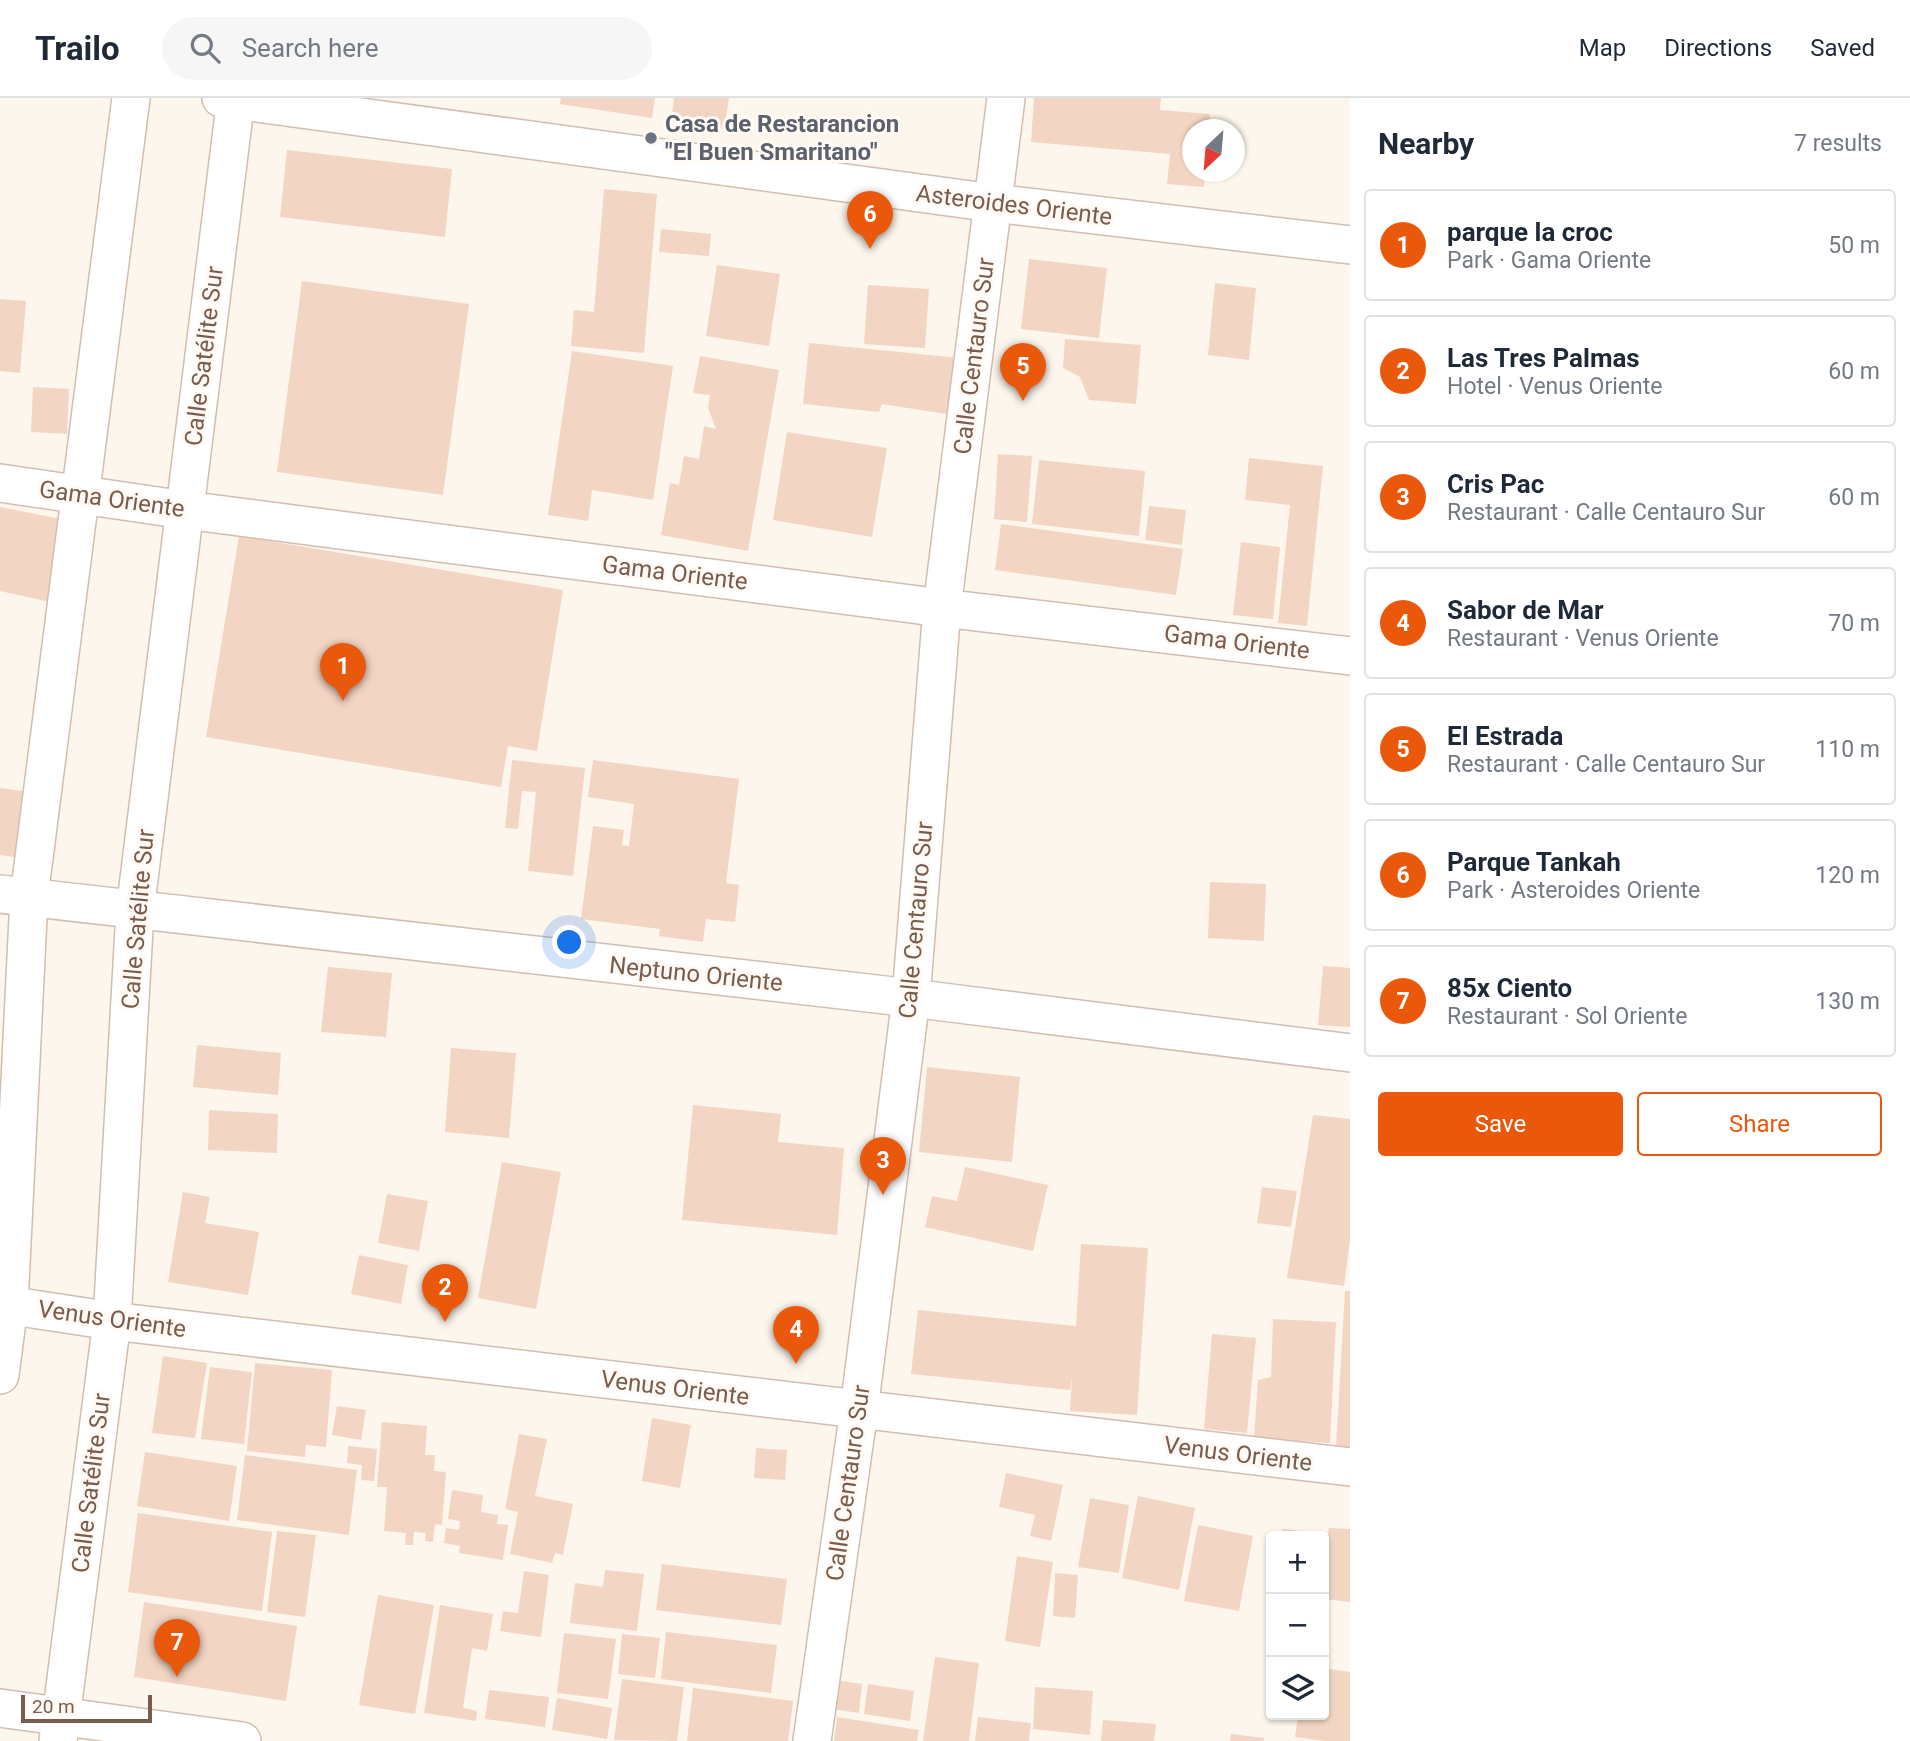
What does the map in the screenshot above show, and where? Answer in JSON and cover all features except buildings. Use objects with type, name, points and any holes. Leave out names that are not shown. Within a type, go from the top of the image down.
[{"type":"street","points":[[0,1375],[5,1304],[15,896],[81,494],[131,98]]},
{"type":"street","name":"Calle Centauro Sur","points":[[812,1741],[859,1410],[911,998],[942,608],[1006,98]]},
{"type":"street","name":"Asteroides Oriente","points":[[231,99],[993,203],[1350,245]]},
{"type":"street","name":"Calle Satélite Sur","points":[[60,1729],[112,1321],[135,911],[185,510],[231,99]]},
{"type":"street","name":"Gama Oriente","points":[[0,483],[185,510],[942,608],[1350,656]]},
{"type":"street","name":"Neptuno Oriente","points":[[15,896],[911,998],[1350,1053]]},
{"type":"street","name":"Venus Oriente","points":[[5,1304],[112,1321],[1350,1467]]},
{"type":"street","points":[[0,1708],[60,1729],[242,1741]]},
{"type":"place","name":"Casa de Restarancion \"El Buen Smaritano\"","points":[[651,138]]},
{"type":"place","name":"Parque Tankah","points":[[870,249]]},
{"type":"place","name":"El Estrada","points":[[1023,401]]},
{"type":"place","name":"parque la croc","points":[[343,701]]},
{"type":"place","name":"Cris Pac","points":[[883,1195]]},
{"type":"place","name":"Las Tres Palmas","points":[[445,1322]]},
{"type":"place","name":"Sabor de Mar","points":[[796,1364]]},
{"type":"place","name":"85x Ciento","points":[[177,1677]]}]
